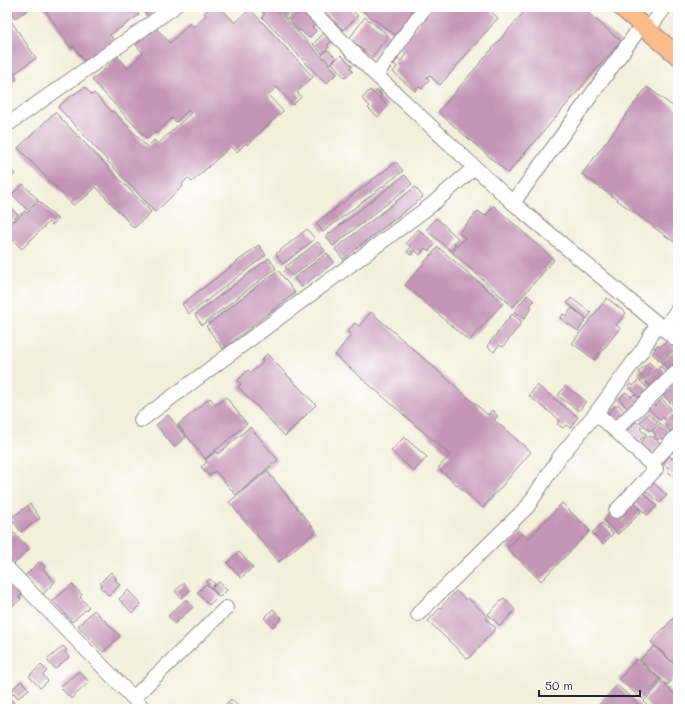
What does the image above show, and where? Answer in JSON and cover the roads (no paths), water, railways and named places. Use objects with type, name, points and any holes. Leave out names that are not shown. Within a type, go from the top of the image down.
[{"type":"main road","points":[[621,7],[678,56]]},
{"type":"street","points":[[7,125],[174,7]]},
{"type":"street","points":[[308,7],[376,75],[474,168],[513,203],[678,341]]},
{"type":"street","points":[[376,75],[425,7]]},
{"type":"street","points":[[513,203],[645,28],[665,7]]},
{"type":"street","points":[[141,420],[430,206],[474,168]]},
{"type":"street","points":[[418,614],[528,506],[559,458],[596,413],[660,326],[678,309]]},
{"type":"street","points":[[615,430],[678,371]]},
{"type":"street","points":[[596,413],[656,469],[616,511]]},
{"type":"street","points":[[651,464],[678,435]]},
{"type":"street","points":[[7,568],[144,709]]},
{"type":"street","points":[[133,698],[226,608]]}]
